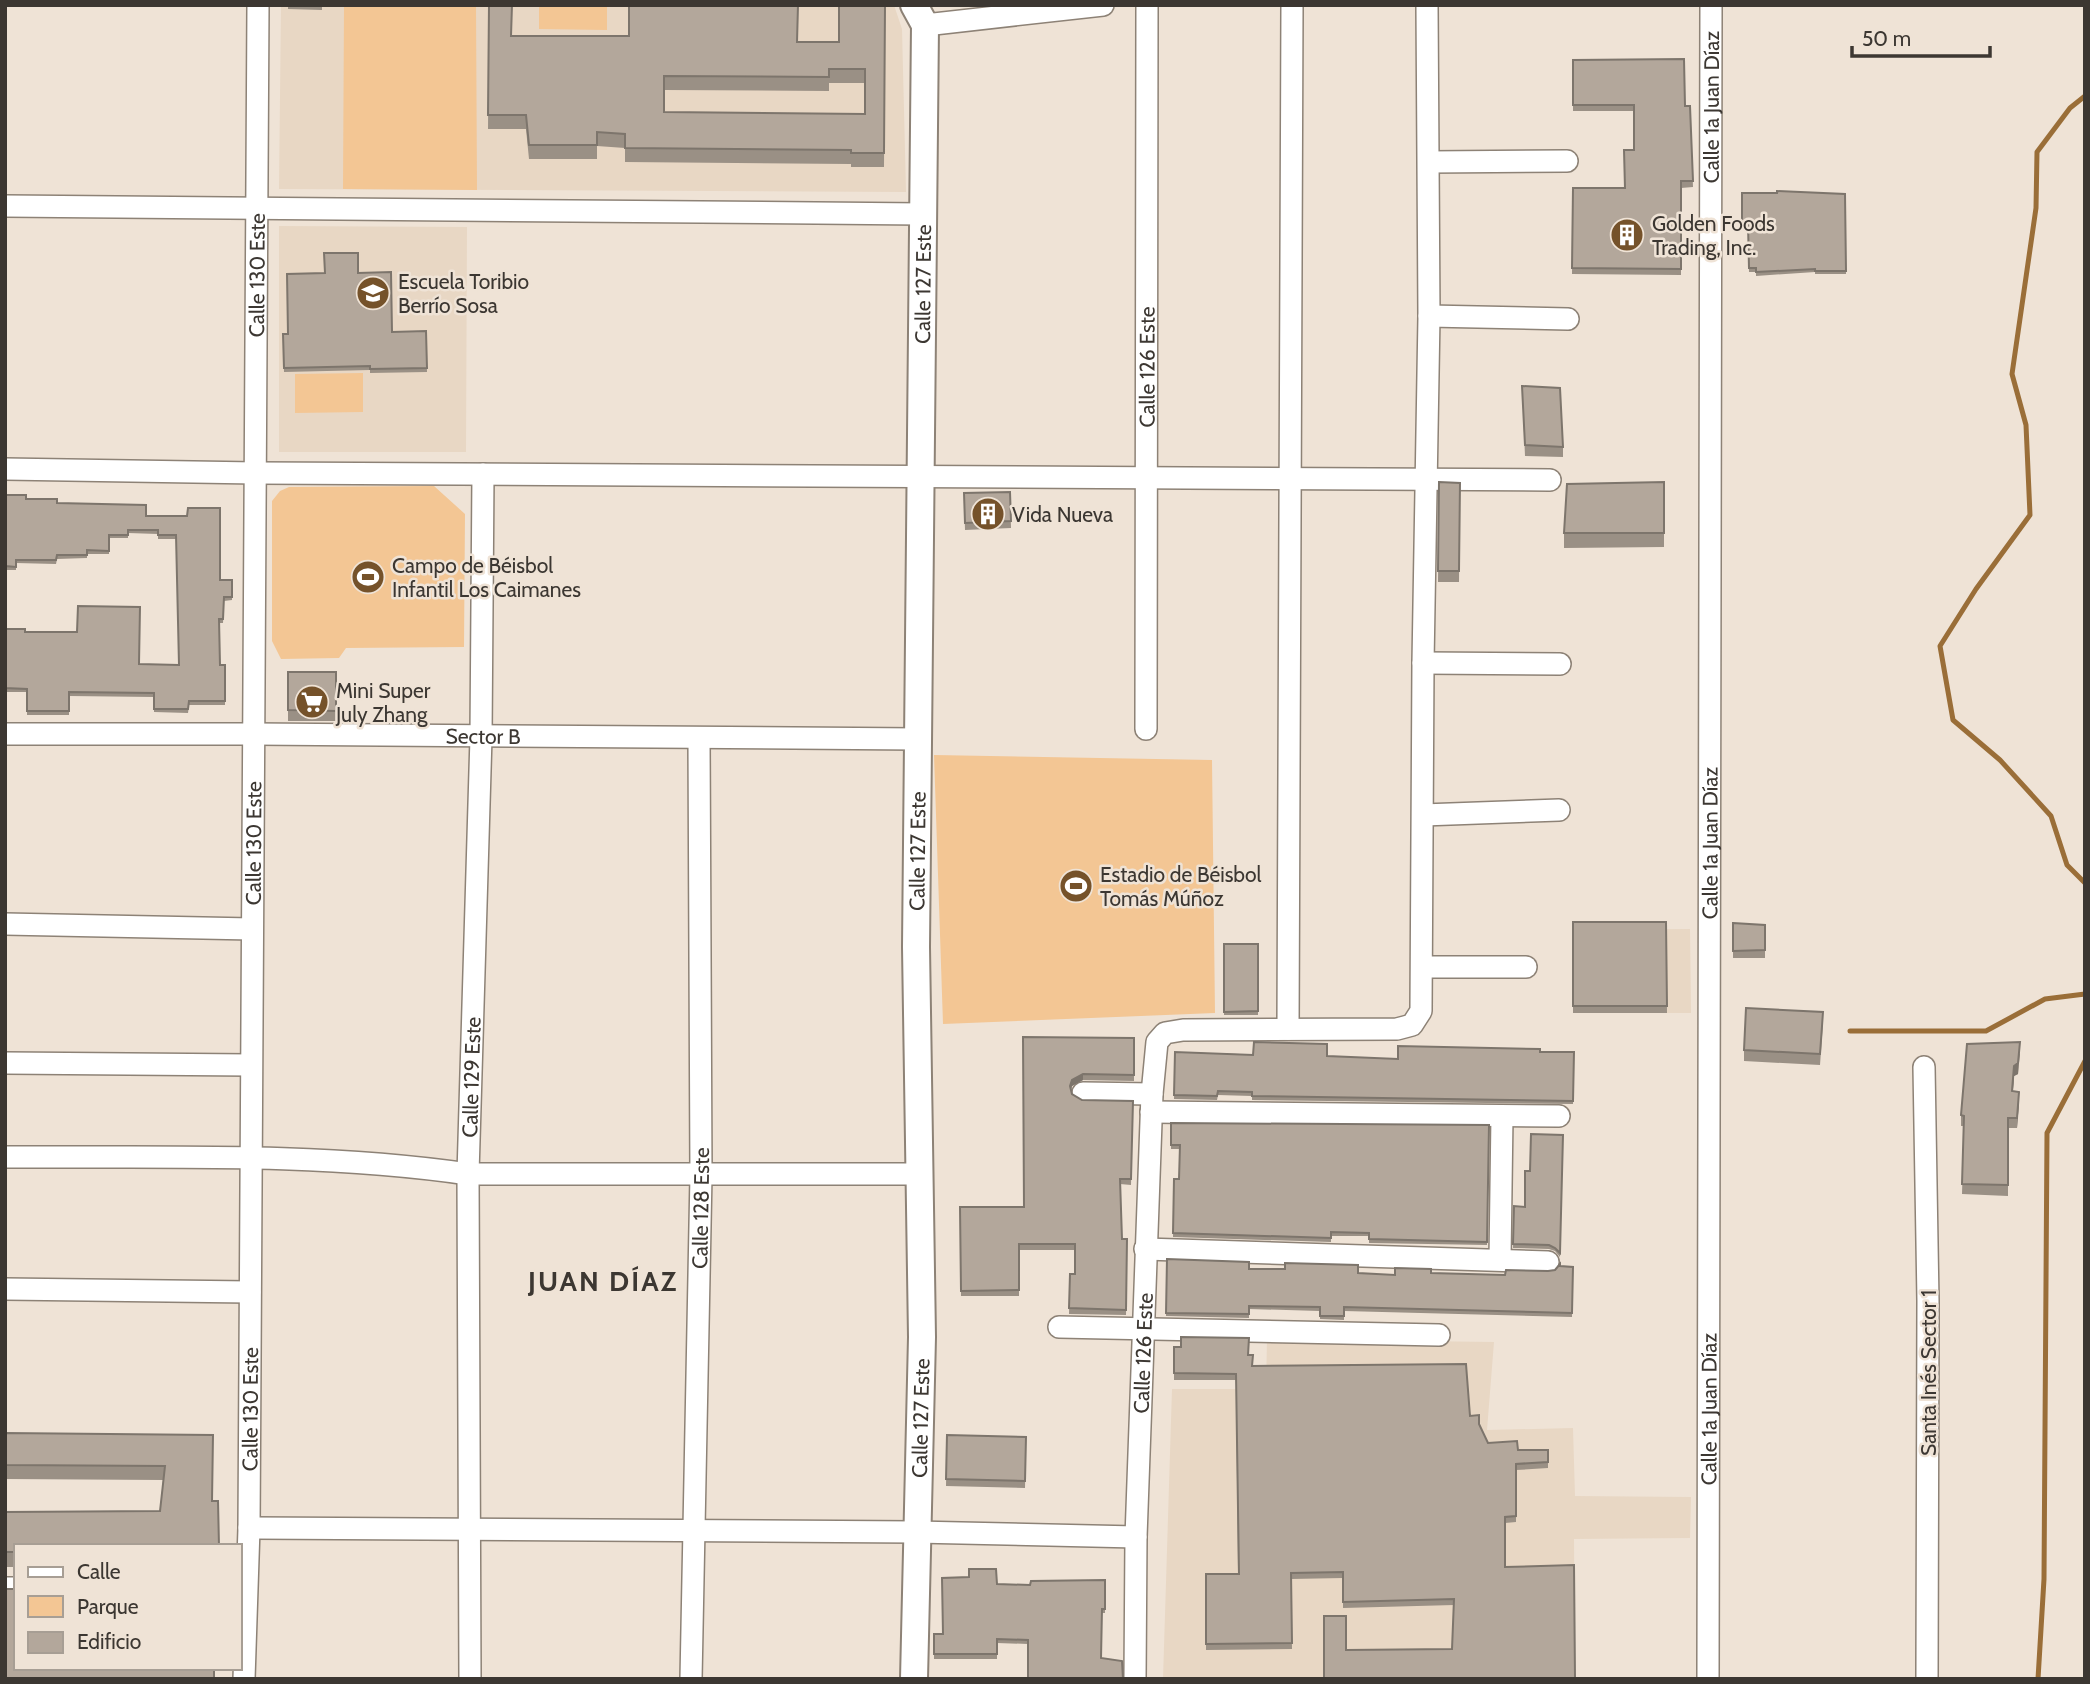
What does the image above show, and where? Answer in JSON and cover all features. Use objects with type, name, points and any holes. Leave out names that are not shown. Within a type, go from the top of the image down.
[{"type":"street","name":"Calle 130 Este","points":[[244,1679],[243,1592],[249,1528],[258,5]]},
{"type":"street","points":[[920,15],[1103,5]]},
{"type":"street","name":"Calle 126 Este","points":[[1146,729],[1147,5]]},
{"type":"street","points":[[1292,5],[1288,1029],[1397,1030],[1412,1025],[1422,1011],[1423,663],[1429,316],[1427,5]]},
{"type":"street","name":"Calle 1a Juan Díaz","points":[[1708,1679],[1711,5]]},
{"type":"street","name":"Calle 127 Este","points":[[914,1679],[922,1337],[916,947],[923,214],[920,15]]},
{"type":"street","points":[[1429,162],[1567,161]]},
{"type":"street","points":[[5,206],[923,214]]},
{"type":"street","points":[[1429,316],[1568,319]]},
{"type":"street","points":[[5,469],[257,473],[1550,480]]},
{"type":"street","name":"Calle 129 Este","points":[[470,1679],[468,1174],[481,737],[483,474]]},
{"type":"street","points":[[1423,663],[1560,664]]},
{"type":"street","name":"Sector B","points":[[5,734],[918,739]]},
{"type":"street","name":"Calle 128 Este","points":[[691,1679],[701,1175],[699,738]]},
{"type":"street","points":[[1423,815],[1559,810]]},
{"type":"street","points":[[5,924],[252,929]]},
{"type":"street","points":[[1422,967],[1526,967]]},
{"type":"street","name":"Calle 126 Este","points":[[1135,1679],[1136,1537],[1145,1249],[1151,1103],[1157,1042],[1165,1033],[1183,1030],[1288,1029]]},
{"type":"street","points":[[5,1063],[251,1065]]},
{"type":"street","name":"Santa Inés Sector 1","points":[[1924,1067],[1928,1301],[1927,1679]]},
{"type":"street","points":[[1083,1093],[1151,1103],[1559,1116]]},
{"type":"street","points":[[1500,1259],[1502,1116]]},
{"type":"street","points":[[5,1157],[250,1158],[401,1165],[468,1174],[920,1174]]},
{"type":"street","points":[[1145,1249],[1548,1262]]},
{"type":"street","points":[[5,1289],[250,1292]]},
{"type":"street","points":[[1059,1327],[1439,1335]]},
{"type":"street","points":[[249,1528],[916,1532],[1136,1537]]},
{"type":"shaded area","points":[[281,5],[894,5],[902,29],[906,192],[279,189]]},
{"type":"shaded area","name":"Escuela Toribio Berrío Sosa","points":[[279,226],[467,227],[466,452],[279,452]]},
{"type":"shaded area","points":[[1690,929],[1691,1013],[1573,1013],[1573,930]]},
{"type":"shaded area","points":[[1267,1339],[1494,1342],[1487,1430],[1573,1428],[1575,1496],[1691,1497],[1690,1538],[1574,1539],[1575,1679],[1163,1679],[1172,1389],[1266,1389]]},
{"type":"green space","points":[[344,5],[476,5],[477,190],[343,189]]},
{"type":"green space","points":[[539,5],[607,5],[607,30],[539,29]]},
{"type":"green space","points":[[363,373],[363,412],[295,413],[295,374]]},
{"type":"green space","name":"Campo de Béisbol Infantil Los Caimanes","points":[[434,486],[465,514],[464,647],[346,648],[339,658],[281,659],[272,641],[272,501],[280,491],[289,487]]},
{"type":"green space","name":"Estadio de Béisbol Tomás Múñoz","points":[[934,755],[1212,760],[1215,1013],[943,1024]]},
{"type":"building","points":[[489,5],[512,5],[511,36],[629,36],[629,5],[798,5],[797,42],[839,42],[839,5],[885,5],[884,153],[851,153],[851,150],[625,148],[625,134],[597,132],[597,145],[529,145],[526,115],[488,115]],"holes":[[[829,69],[865,69],[865,114],[664,112],[664,76],[829,77]]]},
{"type":"building","points":[[1684,59],[1685,106],[1690,106],[1693,181],[1681,181],[1681,269],[1572,268],[1573,188],[1625,188],[1624,150],[1634,150],[1634,105],[1573,105],[1573,60]]},
{"type":"building","points":[[1777,191],[1845,194],[1846,271],[1815,269],[1756,272],[1756,268],[1749,268],[1748,224],[1742,224],[1742,193]]},
{"type":"building","points":[[324,253],[358,253],[358,273],[391,272],[392,332],[426,331],[427,368],[284,368],[283,334],[288,334],[287,274],[325,273]]},
{"type":"building","points":[[1522,386],[1560,388],[1563,447],[1525,445]]},
{"type":"building","points":[[1439,482],[1460,483],[1459,571],[1438,571]]},
{"type":"building","points":[[1664,482],[1664,533],[1564,533],[1567,484]]},
{"type":"building","name":"Vida Nueva","points":[[1010,492],[1011,521],[965,523],[964,493]]},
{"type":"building","points":[[5,495],[26,495],[26,499],[57,499],[57,503],[146,505],[146,516],[187,516],[188,508],[220,508],[220,580],[232,580],[232,597],[224,597],[223,619],[219,619],[220,665],[225,665],[225,701],[189,701],[188,709],[154,709],[154,693],[69,692],[69,711],[27,711],[27,689],[5,688],[5,629],[25,629],[25,632],[77,632],[78,606],[140,607],[139,664],[179,665],[176,535],[158,535],[158,530],[128,530],[128,535],[109,535],[109,551],[87,550],[87,555],[57,555],[56,560],[16,560],[16,567],[5,566]]},
{"type":"building","name":"Mini Super July Zhang","points":[[288,672],[336,672],[336,711],[288,710]]},
{"type":"building","points":[[1573,922],[1666,922],[1667,1006],[1573,1006]]},
{"type":"building","points":[[1733,923],[1765,925],[1765,950],[1733,951]]},
{"type":"building","points":[[1224,944],[1258,944],[1258,1011],[1224,1012]]},
{"type":"building","points":[[1746,1008],[1823,1012],[1820,1054],[1744,1050]]},
{"type":"building","points":[[1023,1037],[1134,1038],[1134,1075],[1083,1074],[1072,1080],[1070,1086],[1072,1094],[1082,1100],[1133,1101],[1131,1179],[1120,1179],[1122,1239],[1127,1239],[1126,1310],[1069,1308],[1070,1274],[1075,1274],[1075,1244],[1019,1244],[1019,1290],[961,1291],[960,1207],[1024,1207]]},
{"type":"building","points":[[1254,1042],[1327,1044],[1327,1056],[1398,1059],[1398,1046],[1574,1052],[1573,1101],[1252,1096],[1252,1092],[1218,1091],[1217,1096],[1174,1095],[1175,1052],[1253,1055]]},
{"type":"building","points":[[2020,1042],[2012,1091],[2019,1092],[2017,1118],[2008,1118],[2008,1185],[1962,1184],[1964,1116],[1961,1115],[1967,1044]]},
{"type":"building","points":[[1171,1123],[1489,1125],[1487,1242],[1369,1239],[1369,1233],[1331,1232],[1331,1238],[1173,1233],[1174,1179],[1179,1179],[1180,1145],[1171,1145]]},
{"type":"building","points":[[1531,1134],[1563,1135],[1560,1253],[1549,1245],[1513,1244],[1514,1206],[1525,1207],[1525,1171],[1530,1171]]},
{"type":"building","points":[[1167,1259],[1249,1262],[1249,1269],[1285,1269],[1285,1263],[1358,1265],[1358,1273],[1395,1275],[1395,1268],[1431,1269],[1431,1273],[1505,1275],[1506,1270],[1555,1270],[1560,1264],[1573,1267],[1572,1313],[1344,1307],[1344,1316],[1320,1316],[1320,1307],[1249,1306],[1249,1314],[1166,1313]]},
{"type":"building","points":[[1181,1337],[1249,1338],[1248,1355],[1253,1355],[1252,1366],[1466,1364],[1470,1416],[1479,1415],[1479,1424],[1488,1443],[1517,1441],[1518,1450],[1548,1450],[1548,1462],[1516,1464],[1516,1516],[1505,1517],[1505,1567],[1574,1565],[1575,1678],[1324,1679],[1324,1616],[1346,1616],[1346,1650],[1452,1649],[1454,1599],[1343,1602],[1343,1572],[1291,1573],[1292,1643],[1206,1644],[1206,1574],[1239,1574],[1236,1374],[1174,1373],[1174,1347],[1181,1347]]},
{"type":"building","points":[[5,1433],[213,1435],[212,1501],[218,1501],[219,1544],[14,1544],[14,1552],[5,1552],[5,1512],[160,1511],[165,1466],[5,1465]]},
{"type":"building","points":[[947,1435],[1026,1437],[1025,1481],[946,1479]]},
{"type":"building","points":[[969,1569],[996,1569],[997,1584],[1030,1585],[1031,1581],[1105,1580],[1101,1658],[1122,1661],[1123,1679],[1028,1679],[1028,1640],[997,1639],[997,1654],[934,1654],[934,1634],[943,1634],[942,1578],[969,1577]]},
{"type":"building","points":[[5,1589],[14,1589],[14,1670],[214,1670],[214,1679],[5,1679]]},
{"type":"waterway","points":[[2085,96],[2070,108],[2037,152],[2036,208],[2012,374],[2026,425],[2030,515],[1976,589],[1940,646],[1953,720],[2000,760],[2051,816],[2067,865],[2085,883]]},
{"type":"waterway","points":[[1850,1031],[1986,1031],[2045,999],[2085,994]]},
{"type":"waterway","points":[[2038,1679],[2044,1579],[2047,1133],[2085,1061]]},
{"type":"place","name":"Golden Foods Trading, Inc.","points":[[1627,235]]},
{"type":"place","name":"Escuela Toribio Berrío Sosa","points":[[373,293]]},
{"type":"place","name":"Vida Nueva","points":[[988,514]]},
{"type":"place","name":"Campo de Béisbol Infantil Los Caimanes","points":[[368,577]]},
{"type":"place","name":"Mini Super July Zhang","points":[[312,702]]},
{"type":"place","name":"Estadio de Béisbol Tomás Múñoz","points":[[1076,886]]},
{"type":"district","name":"JUAN DÍAZ","points":[[603,1281]]}]
